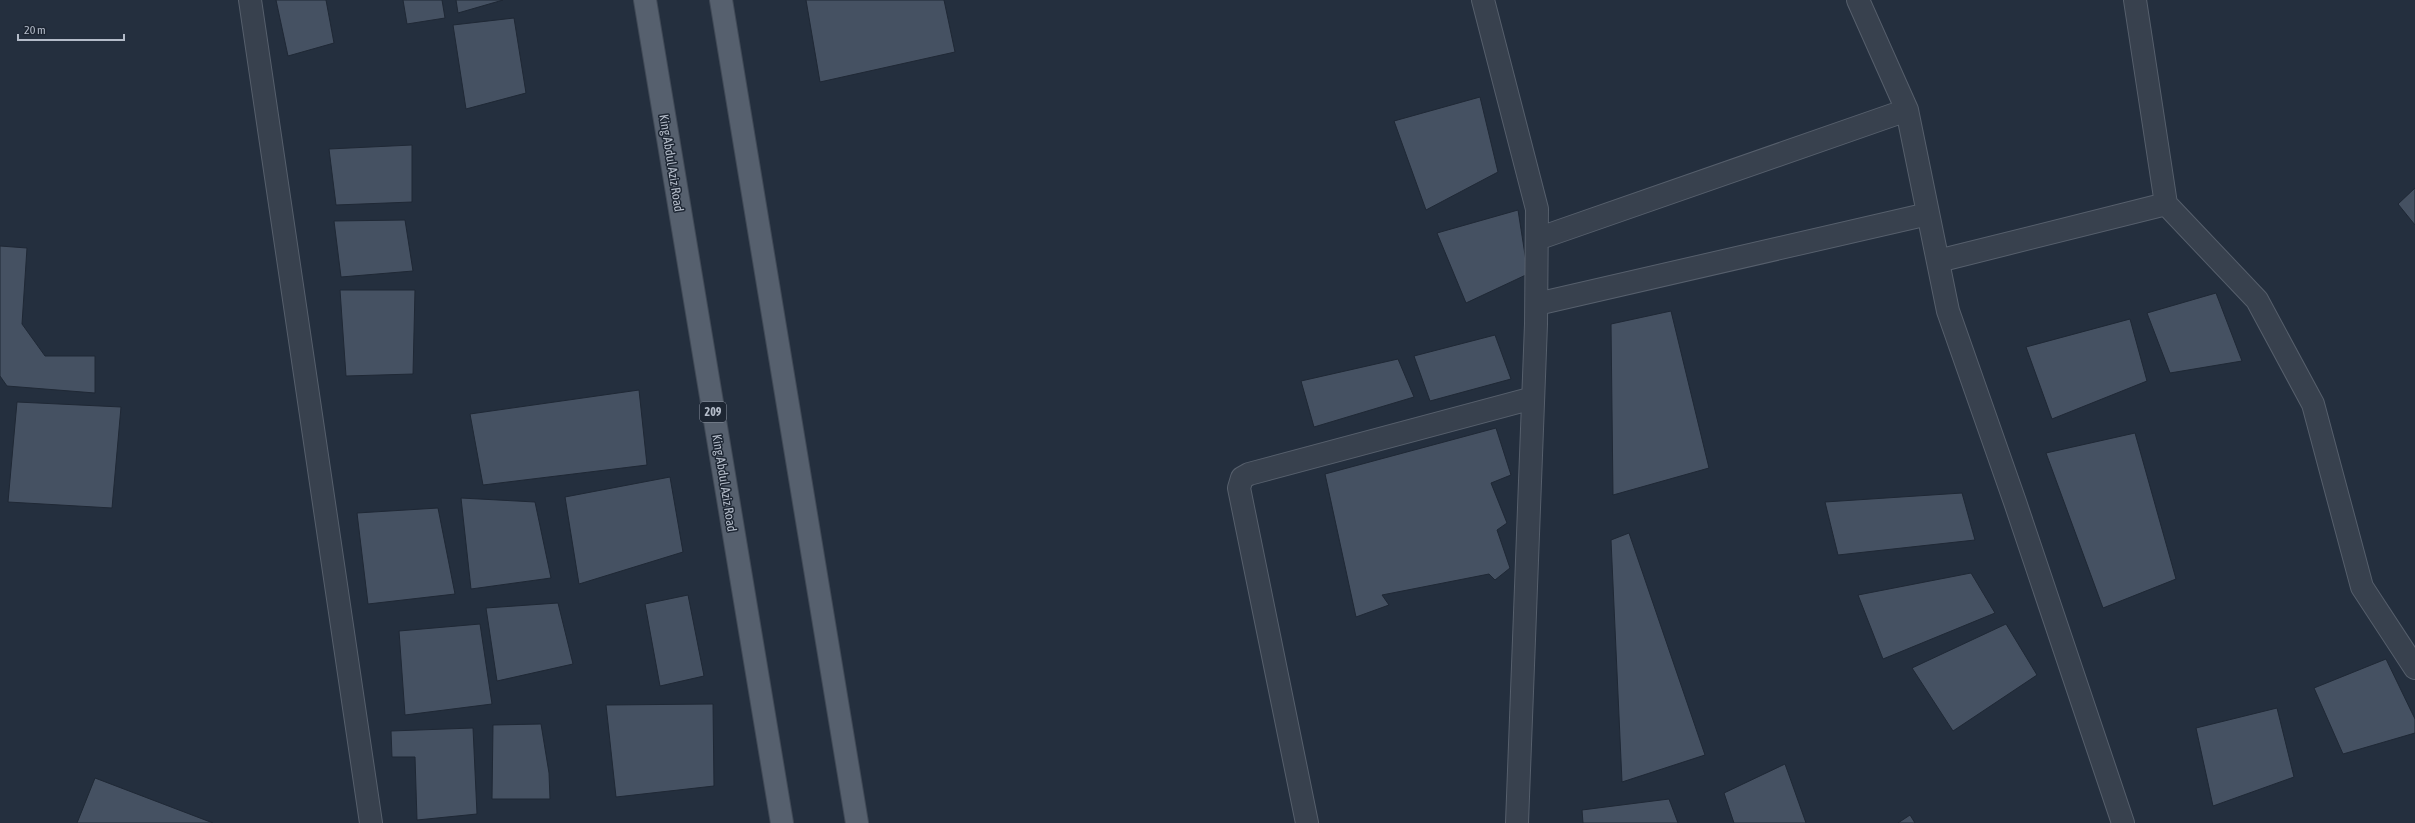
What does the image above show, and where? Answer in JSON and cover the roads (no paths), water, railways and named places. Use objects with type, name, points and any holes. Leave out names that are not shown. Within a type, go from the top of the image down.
[{"type":"main road","name":"King Abdul Aziz Road","points":[[645,0],[782,823]]},
{"type":"main road","points":[[721,0],[857,823]]},
{"type":"street","points":[[250,0],[371,823]]},
{"type":"street","points":[[1483,0],[1537,209],[1537,304],[1517,823]]},
{"type":"street","points":[[1858,0],[1907,110],[1948,311],[2018,510],[2123,823]]},
{"type":"street","points":[[2135,0],[2166,204],[2256,300],[2313,404],[2362,587],[2415,668]]},
{"type":"street","points":[[1537,239],[1907,110]]},
{"type":"street","points":[[1938,261],[2166,204]]},
{"type":"street","points":[[1537,304],[1928,214]]},
{"type":"street","points":[[1307,823],[1239,488],[1242,478],[1248,474],[1533,398]]}]
